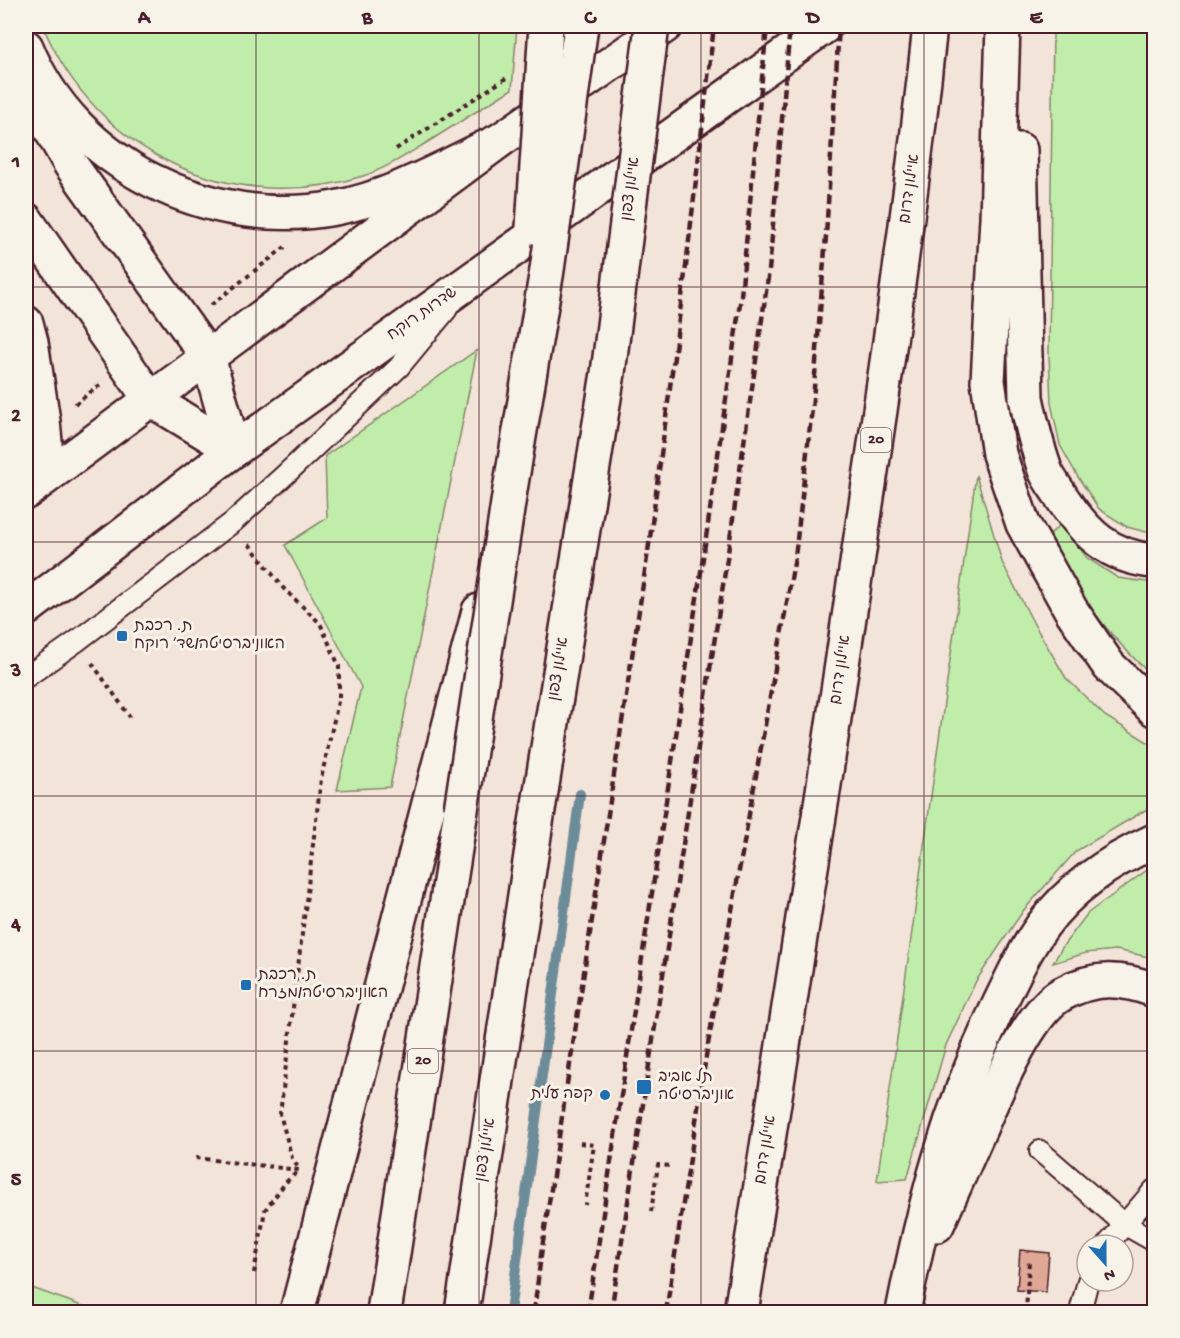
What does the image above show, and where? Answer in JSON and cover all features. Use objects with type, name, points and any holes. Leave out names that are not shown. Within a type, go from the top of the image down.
[{"type":"main road","points":[[521,432],[546,26]]},
{"type":"main road","name":"20","points":[[384,1312],[510,490],[547,270],[581,26]]},
{"type":"main road","name":"איילון צפון","points":[[462,1312],[535,829],[608,373],[652,26]]},
{"type":"main road","points":[[33,486],[499,141],[665,26]]},
{"type":"main road","name":"שדרות רוקח","points":[[26,609],[234,450],[825,26]]},
{"type":"main road","name":"איילון דרום","points":[[741,1312],[815,853],[892,329],[930,26]]},
{"type":"main road","points":[[1003,26],[1009,216],[1026,398],[1032,427],[1046,473],[1086,531],[1110,548],[1138,560],[1155,561]]},
{"type":"main road","points":[[1016,26],[1009,216],[988,381],[999,454],[1023,524],[1071,610],[1109,666],[1155,709]]},
{"type":"main road","points":[[26,47],[46,85],[64,111],[93,140],[134,171],[165,188],[203,202],[256,212],[299,212],[337,208],[384,194],[499,141]]},
{"type":"main road","points":[[26,83],[71,165],[208,357],[234,450]]},
{"type":"main road","points":[[26,220],[150,399],[234,450]]},
{"type":"main road","points":[[26,323],[44,421],[45,442],[33,486]]},
{"type":"main road","points":[[297,1312],[510,490]]},
{"type":"main road","points":[[904,1304],[918,1236],[947,1129],[980,1044],[1018,964],[1043,924],[1091,877],[1130,852],[1155,841]]},
{"type":"main road","points":[[904,1304],[1005,1071],[1026,1034],[1043,1011],[1061,994],[1111,980],[1132,982],[1155,990]]},
{"type":"lane","points":[[26,677],[77,642],[233,522],[399,367],[470,282]]},
{"type":"lane","points":[[1040,1151],[1124,1224],[1155,1241]]},
{"type":"lane","points":[[1117,1233],[1155,1190]]},
{"type":"lane","points":[[1080,1312],[1085,1293]]},
{"type":"path","points":[[388,154],[517,70]]},
{"type":"path","points":[[185,325],[300,236],[299,212]]},
{"type":"path","points":[[44,421],[71,407],[127,366]]},
{"type":"path","points":[[233,522],[284,589],[320,623],[339,666],[339,698],[321,779],[280,1114],[292,1158],[299,1170]]},
{"type":"path","points":[[77,642],[130,717]]},
{"type":"path","points":[[580,1143],[594,1145],[585,1205]]},
{"type":"path","points":[[196,1158],[299,1170]]},
{"type":"path","points":[[651,1212],[658,1165],[673,1166]]},
{"type":"path","points":[[254,1273],[265,1210],[286,1182],[299,1170]]},
{"type":"path","points":[[1026,1312],[1029,1260]]},
{"type":"green space","points":[[43,26],[517,26],[512,89],[390,165],[372,173],[314,187],[265,188],[218,180],[173,164],[133,140],[97,109],[67,71]]},
{"type":"green space","points":[[1053,26],[1154,26],[1154,534],[1127,527],[1099,509],[1060,445],[1051,403],[1049,354]]},
{"type":"green space","points":[[477,350],[390,787],[337,790],[361,687],[285,545],[327,518],[325,456]]},
{"type":"green space","points":[[976,475],[1002,562],[1034,624],[1066,678],[1105,716],[1154,746],[1154,805],[1076,851],[1023,911],[976,981],[946,1045],[907,1179],[877,1181]]},
{"type":"green space","points":[[1062,523],[1087,558],[1118,578],[1154,583],[1154,677],[1110,632],[1065,571],[1048,536]]},
{"type":"green space","points":[[1154,865],[1154,958],[1116,950],[1086,953],[1053,963],[1088,913]]},
{"type":"green space","points":[[32,1288],[99,1312],[26,1312],[26,1292]]},
{"type":"building","points":[[1020,1250],[1049,1253],[1046,1292],[1017,1290]]},
{"type":"waterway","points":[[510,1312],[580,794]]},
{"type":"railway","points":[[534,1312],[650,538],[686,266],[714,26]]},
{"type":"railway","points":[[588,1312],[741,296],[767,26]]},
{"type":"railway","points":[[611,1312],[769,271],[790,26]]},
{"type":"railway","points":[[666,1312],[707,1050],[795,557],[813,400],[839,26]]},
{"type":"place","name":"ת. רכבת האוניברסיטה/שד׳ רוקח","points":[[122,636]]},
{"type":"place","name":"ת. רכבת האוניברסיטה/מזרח","points":[[246,985]]},
{"type":"place","name":"תל אביב אוניברסיטה","points":[[644,1087]]},
{"type":"place","name":"קפה עלית","points":[[605,1095]]}]
